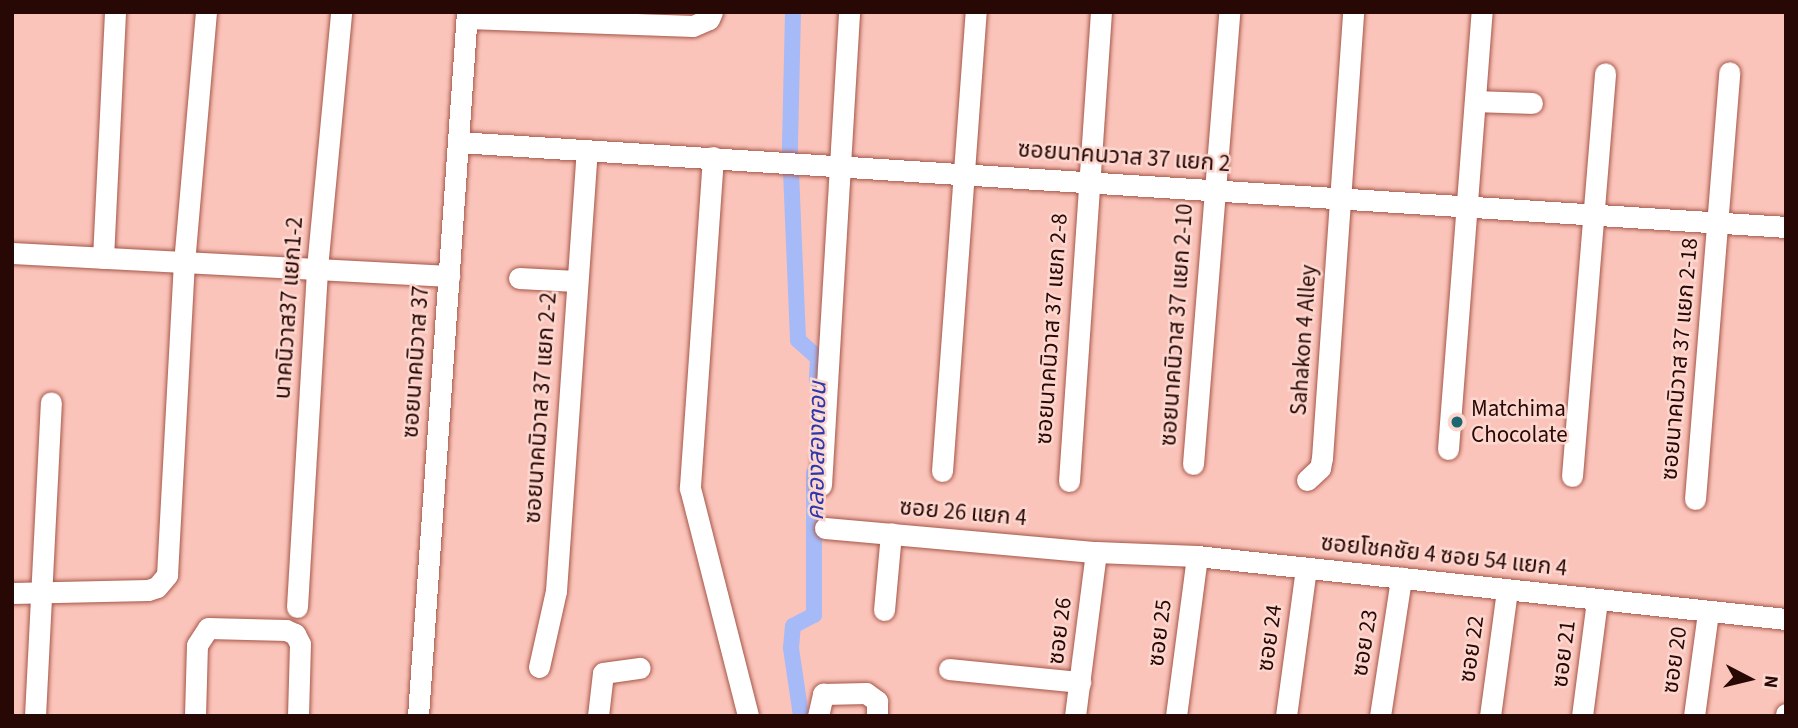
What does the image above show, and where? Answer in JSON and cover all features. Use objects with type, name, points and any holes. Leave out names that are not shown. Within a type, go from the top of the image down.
[{"type":"street","points":[[103,258],[116,12]]},
{"type":"street","points":[[12,593],[148,590],[157,587],[167,575],[184,263],[206,12]]},
{"type":"street","name":"นาคนิวาส37 แยก1-2","points":[[297,607],[317,268],[341,12]]},
{"type":"street","points":[[467,15],[693,26],[704,23],[712,12]]},
{"type":"street","points":[[821,485],[849,12]]},
{"type":"street","points":[[942,471],[962,171],[976,12]]},
{"type":"street","name":"ซอยนาคนิวาส 37 แยก 2-8","points":[[1069,481],[1101,12]]},
{"type":"street","name":"ซอยนาคนิวาส 37 แยก 2-10","points":[[1193,464],[1229,12]]},
{"type":"street","name":"Sahakon 4 Alley","points":[[1307,480],[1320,468],[1322,458],[1353,12]]},
{"type":"street","points":[[1448,449],[1482,12]]},
{"type":"street","name":"ซอยนาคนิวาส 37","points":[[418,716],[467,15]]},
{"type":"street","name":"ซอยนาคนิวาส 37 แยก 2-18","points":[[1695,499],[1729,72]]},
{"type":"street","points":[[1572,476],[1605,73]]},
{"type":"street","points":[[1475,101],[1532,103]]},
{"type":"street","name":"ซอยนาคนวาส 37 แยก 2","points":[[458,142],[962,171],[1214,191],[1786,227]]},
{"type":"street","name":"ซอยนาคนิวาส 37 แยก 2-2","points":[[539,667],[556,590],[587,150]]},
{"type":"street","points":[[713,158],[690,488],[748,716]]},
{"type":"street","points":[[12,253],[449,276]]},
{"type":"street","points":[[519,278],[576,281]]},
{"type":"street","points":[[35,716],[51,402]]},
{"type":"street","name":"ซอย 26 แยก 4","points":[[825,528],[1096,552]]},
{"type":"street","points":[[884,610],[891,533]]},
{"type":"street","name":"ซอยโชคชัย 4 ซอย 54 แยก 4","points":[[1096,552],[1197,556],[1786,619]]},
{"type":"street","name":"ซอย 26","points":[[1075,716],[1096,552]]},
{"type":"street","name":"ซอย 25","points":[[1176,716],[1197,556]]},
{"type":"street","name":"ซอย 24","points":[[1286,716],[1306,568]]},
{"type":"street","name":"ซอย 23","points":[[1380,716],[1401,578]]},
{"type":"street","name":"ซอย 22","points":[[1490,716],[1507,590]]},
{"type":"street","name":"ซอย 21","points":[[1582,716],[1597,600]]},
{"type":"street","name":"ซอย 20","points":[[1694,716],[1708,612]]},
{"type":"street","points":[[195,716],[197,645],[208,628],[286,630],[295,634],[300,644],[298,716]]},
{"type":"street","points":[[598,716],[603,673],[640,668]]},
{"type":"street","points":[[949,669],[1080,682]]},
{"type":"street","points":[[818,716],[823,694],[866,693],[877,701],[877,716]]},
{"type":"waterway","name":"คลองสองตอน","points":[[793,12],[790,148],[798,340],[818,358],[817,380]]},
{"type":"waterway","name":"คลองสองตอน","points":[[801,716],[791,648],[793,626],[814,615],[814,473]]},
{"type":"place","name":"Matchima Chocolate","points":[[1457,422]]}]
